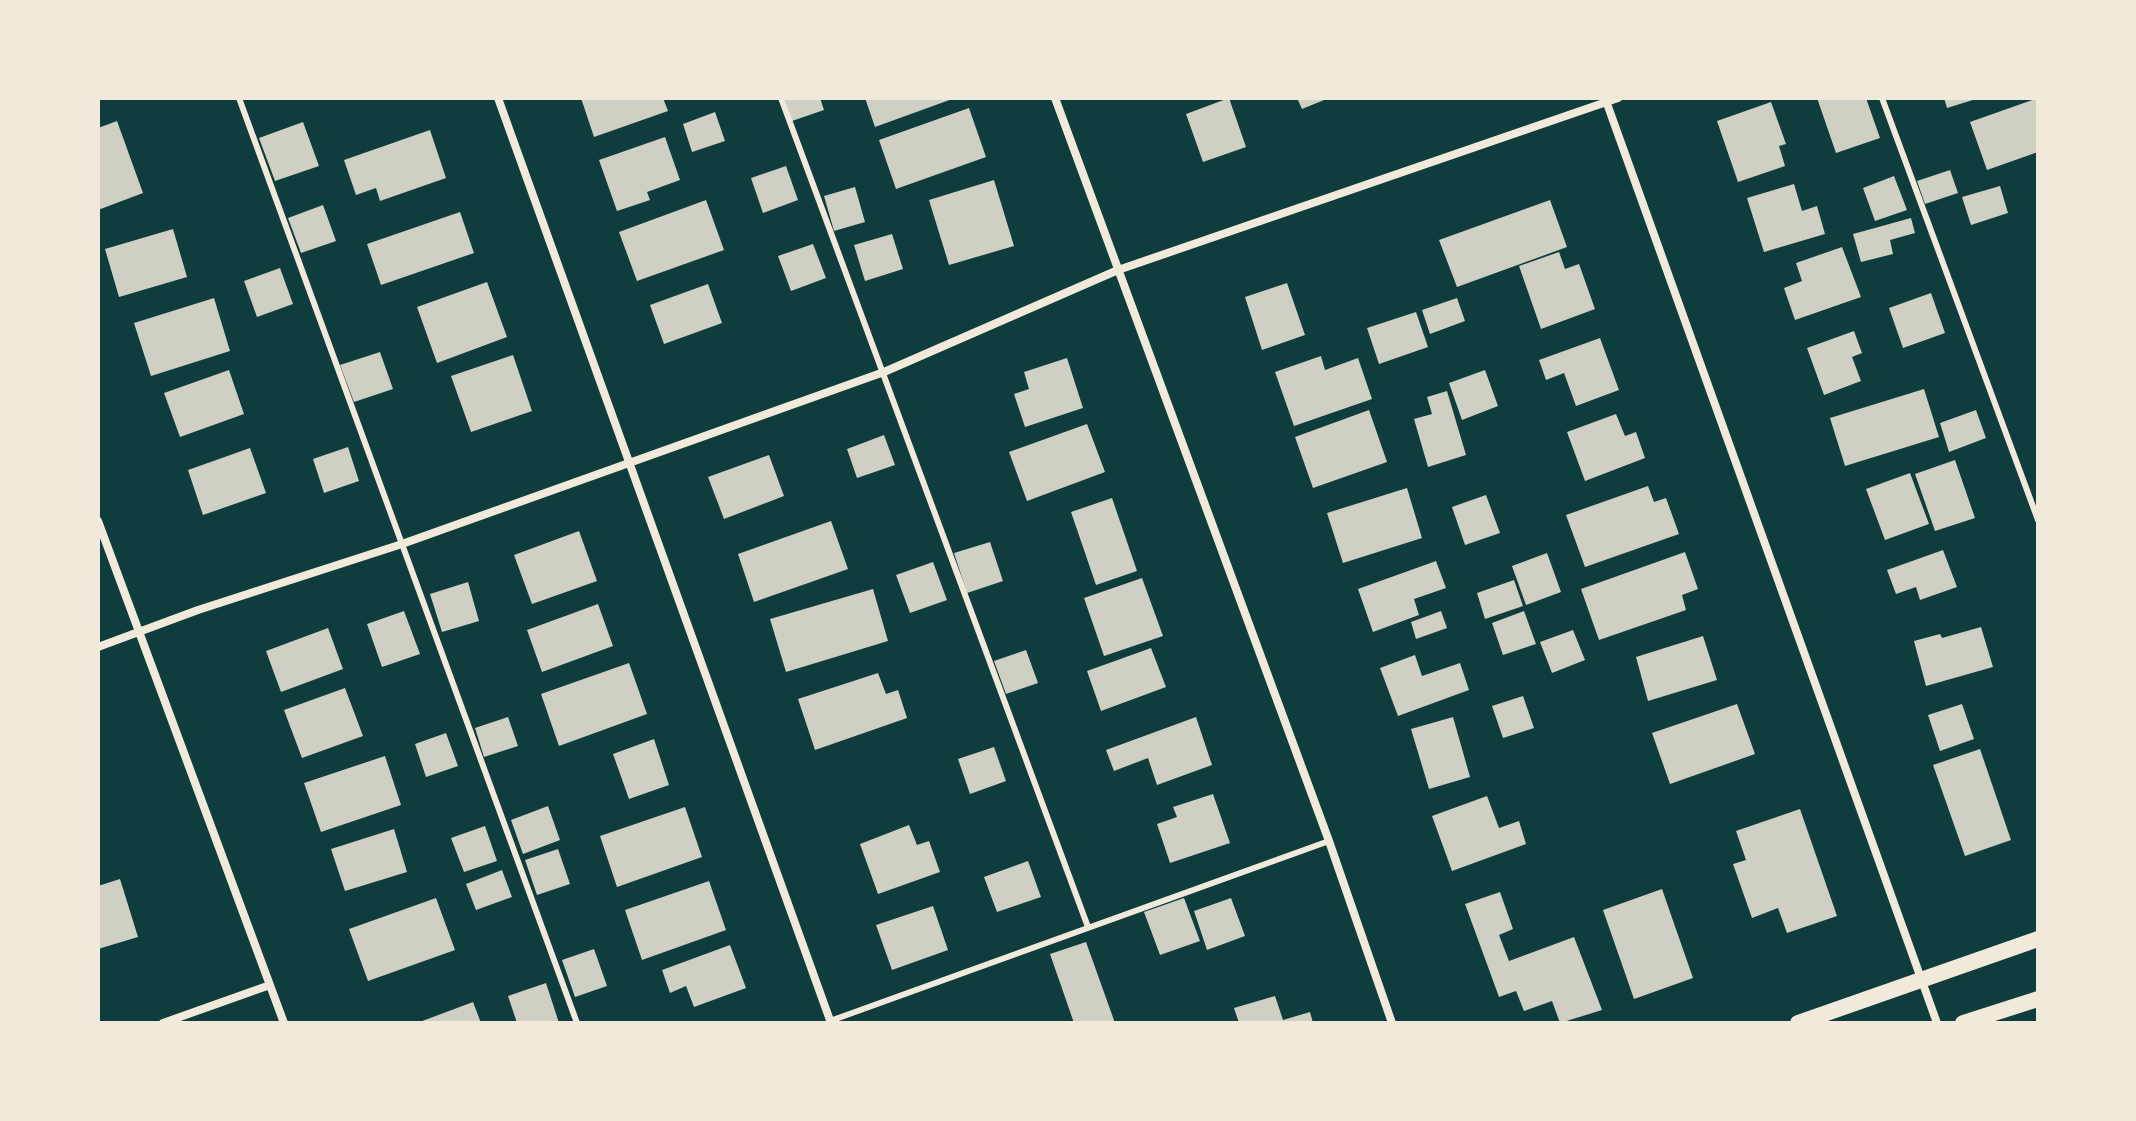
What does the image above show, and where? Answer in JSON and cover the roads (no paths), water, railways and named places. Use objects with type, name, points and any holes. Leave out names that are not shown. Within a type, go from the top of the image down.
[{"type":"main road","points":[[1798,1023],[2038,939]]},
{"type":"main road","points":[[1963,1023],[2038,999]]},
{"type":"street","points":[[498,98],[831,1022]]},
{"type":"street","points":[[1055,98],[1329,841],[1392,1023]]},
{"type":"street","points":[[98,647],[198,610],[402,544],[884,372],[1118,270],[1618,98]]},
{"type":"street","points":[[1606,100],[1937,1023]]},
{"type":"street","points":[[98,521],[284,1023]]},
{"type":"street","points":[[163,1023],[270,985]]},
{"type":"lane","points":[[239,98],[577,1023]]},
{"type":"lane","points":[[781,98],[1088,927]]},
{"type":"lane","points":[[1882,98],[2038,520]]},
{"type":"lane","points":[[831,1022],[1329,841]]}]
